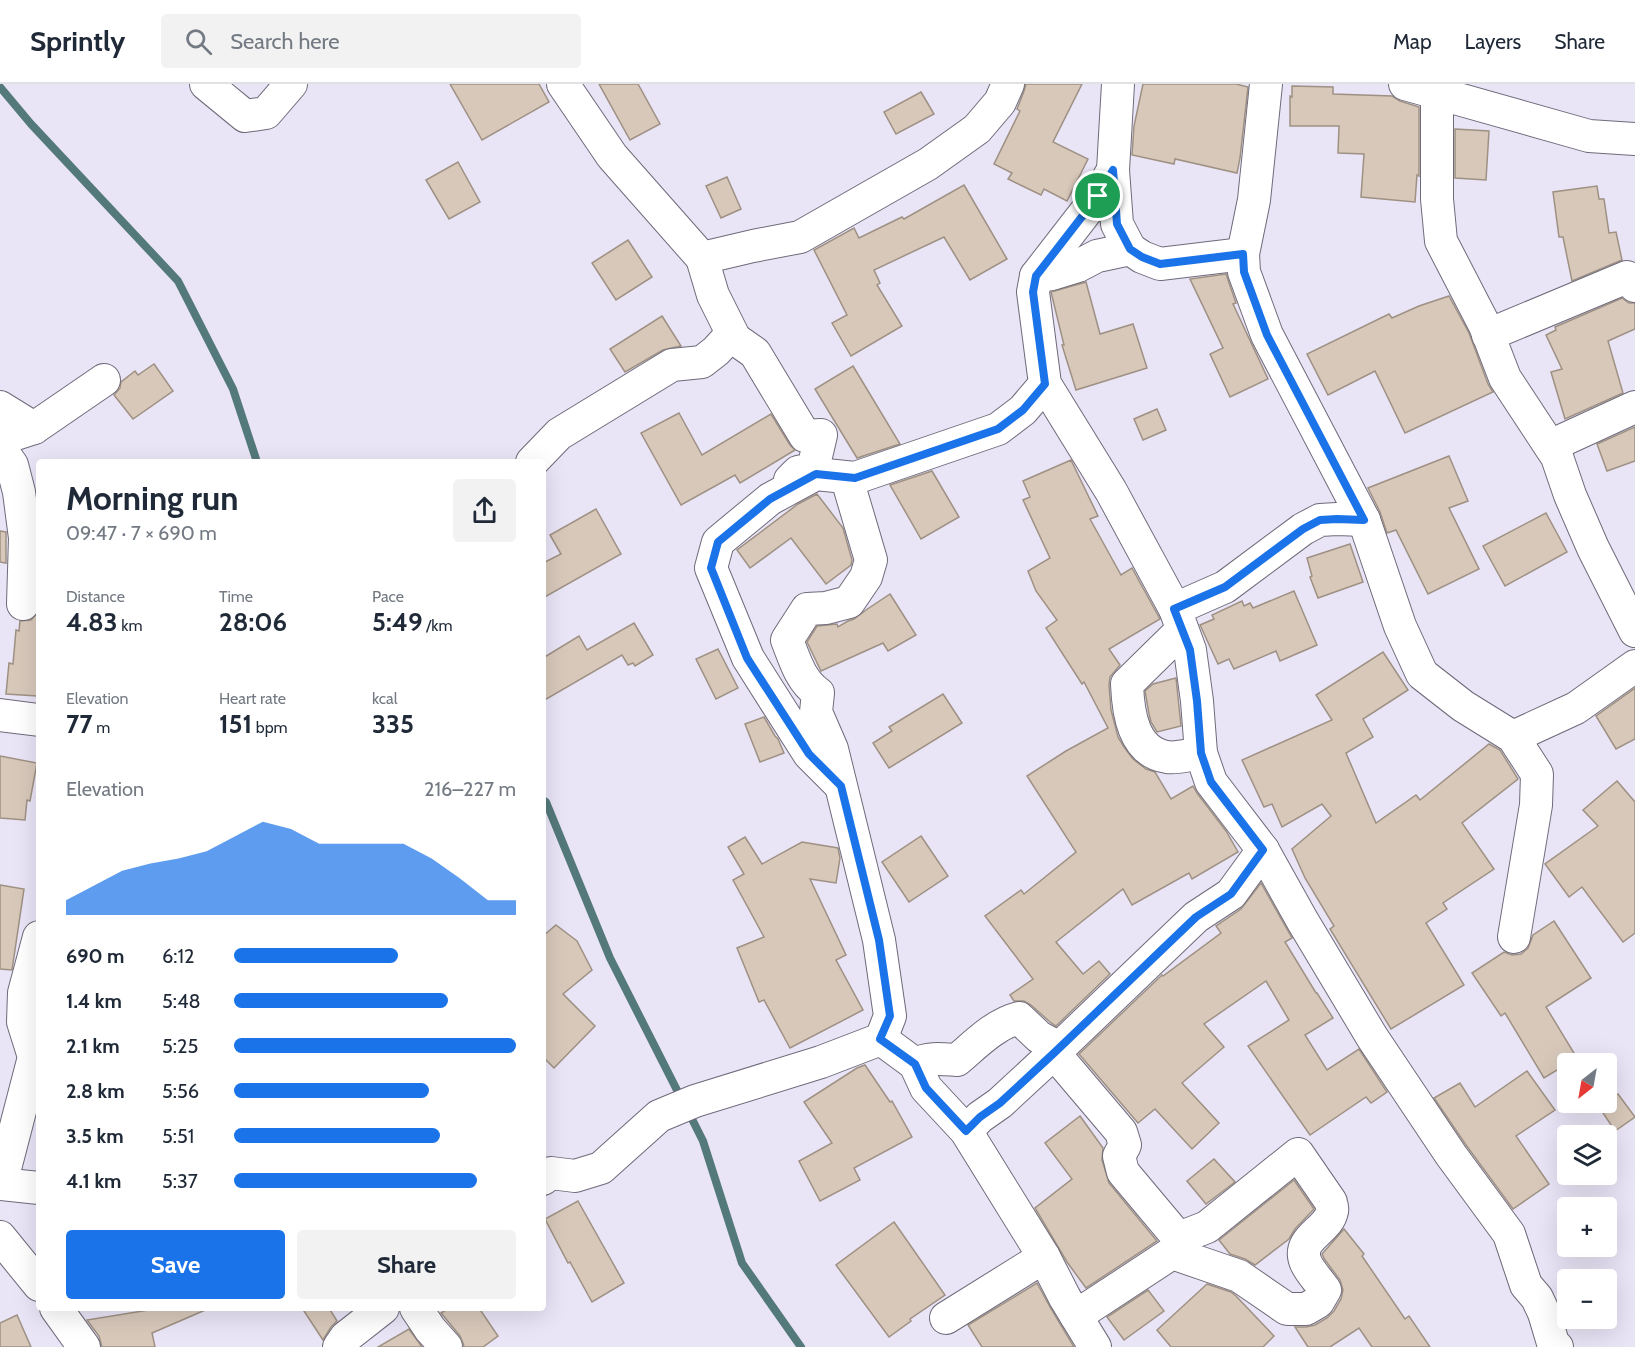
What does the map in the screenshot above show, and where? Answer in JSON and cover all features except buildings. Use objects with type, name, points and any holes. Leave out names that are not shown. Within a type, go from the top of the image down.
[{"type":"street","points":[[206,84],[245,116],[266,113],[291,84]]},
{"type":"street","points":[[563,84],[612,156],[702,258],[713,295],[735,339],[755,353],[805,436],[821,435],[813,469],[798,472],[770,499],[718,542],[711,568],[747,658],[809,754],[841,786]]},
{"type":"street","points":[[702,258],[800,237],[928,164],[977,129],[1000,102],[1008,84]]},
{"type":"street","points":[[1118,84],[1113,170],[1117,224],[1130,249],[1160,264],[1243,254]]},
{"type":"street","points":[[1266,84],[1254,200],[1243,254],[1244,272],[1267,335],[1364,520],[1400,626],[1422,674],[1463,706],[1513,737],[1537,774],[1536,805],[1514,937]]},
{"type":"street","points":[[1406,84],[1589,136],[1635,139]]},
{"type":"street","points":[[1437,94],[1437,199],[1441,241],[1488,335],[1505,378],[1557,457],[1570,495],[1593,548],[1635,631]]},
{"type":"street","points":[[1113,170],[1098,196],[1036,276],[1033,292],[1045,384],[1111,491],[1178,619],[1190,650],[1201,753],[1211,782],[1263,850],[1372,1037],[1451,1155],[1509,1234],[1526,1285],[1537,1298],[1553,1343],[1557,1347]]},
{"type":"street","points":[[1036,276],[1052,274],[1078,266],[1097,256],[1130,249]]},
{"type":"street","points":[[1488,335],[1627,277],[1635,286]]},
{"type":"street","points":[[535,459],[559,434],[672,365],[702,362],[728,339],[735,339]]},
{"type":"street","points":[[0,439],[34,428],[104,380]]},
{"type":"street","points":[[770,499],[816,474],[855,478],[998,429],[1023,410],[1045,384]]},
{"type":"street","points":[[0,407],[34,428]]},
{"type":"street","points":[[1550,447],[1635,407]]},
{"type":"street","points":[[0,448],[12,465],[19,492],[25,538],[21,603]]},
{"type":"street","points":[[546,1177],[551,1173],[575,1176],[601,1167],[659,1116],[678,1108],[821,1062],[880,1039],[890,1016],[879,940],[832,749],[816,712],[818,693],[801,675],[787,640],[807,609],[826,608],[849,602],[866,577],[871,560],[850,489],[855,478]]},
{"type":"street","points":[[1201,753],[1168,758],[1149,750],[1135,734],[1127,696],[1127,684],[1178,619],[1303,529],[1320,520],[1364,520]]},
{"type":"street","points":[[1513,737],[1576,708],[1635,665]]},
{"type":"street","points":[[0,715],[36,720]]},
{"type":"street","points":[[966,1131],[1057,1051],[1196,917],[1231,894],[1263,850]]},
{"type":"street","points":[[36,948],[24,993],[11,1019],[36,1056]]},
{"type":"street","points":[[915,1064],[924,1059],[957,1060],[1008,1020],[1019,1018],[1057,1051],[1121,1132],[1125,1145],[1119,1156],[1122,1172],[1175,1234],[1184,1236],[1208,1227],[1298,1154],[1331,1202],[1333,1211],[1327,1222],[1308,1240],[1303,1251],[1306,1262],[1325,1290],[1318,1302],[1306,1309],[1287,1309],[1239,1276],[1172,1253],[1076,1316]]},
{"type":"street","points":[[880,1039],[915,1064],[926,1088],[966,1131],[1044,1257],[1095,1347]]},
{"type":"street","points":[[36,1061],[1,1184],[36,1188]]},
{"type":"street","points":[[0,1238],[36,1281]]},
{"type":"street","points":[[946,1318],[1044,1257]]},
{"type":"street","points":[[58,1311],[84,1347]]},
{"type":"street","points":[[339,1347],[346,1337],[379,1311]]},
{"type":"street","points":[[418,1311],[446,1347]]},
{"type":"waterway","points":[[0,87],[31,124],[178,281],[233,389],[256,459]]},
{"type":"waterway","points":[[546,802],[610,958],[682,1100]]},
{"type":"waterway","points":[[688,1111],[703,1141],[742,1263],[801,1347]]},
{"type":"route","points":[[1113,170],[1117,224],[1130,249],[1142,257],[1160,264],[1243,254],[1244,272],[1267,335],[1364,520],[1320,520],[1303,529],[1225,587],[1174,609],[1190,650],[1201,753],[1211,782],[1263,850],[1231,894],[1196,917],[1054,1053],[966,1131],[926,1088],[915,1064],[880,1039],[890,1016],[888,997],[879,940],[841,786],[809,754],[747,658],[711,568],[718,542],[770,499],[816,474],[855,478],[998,429],[1023,410],[1045,384],[1033,292],[1036,276],[1098,196],[1113,170]]}]
